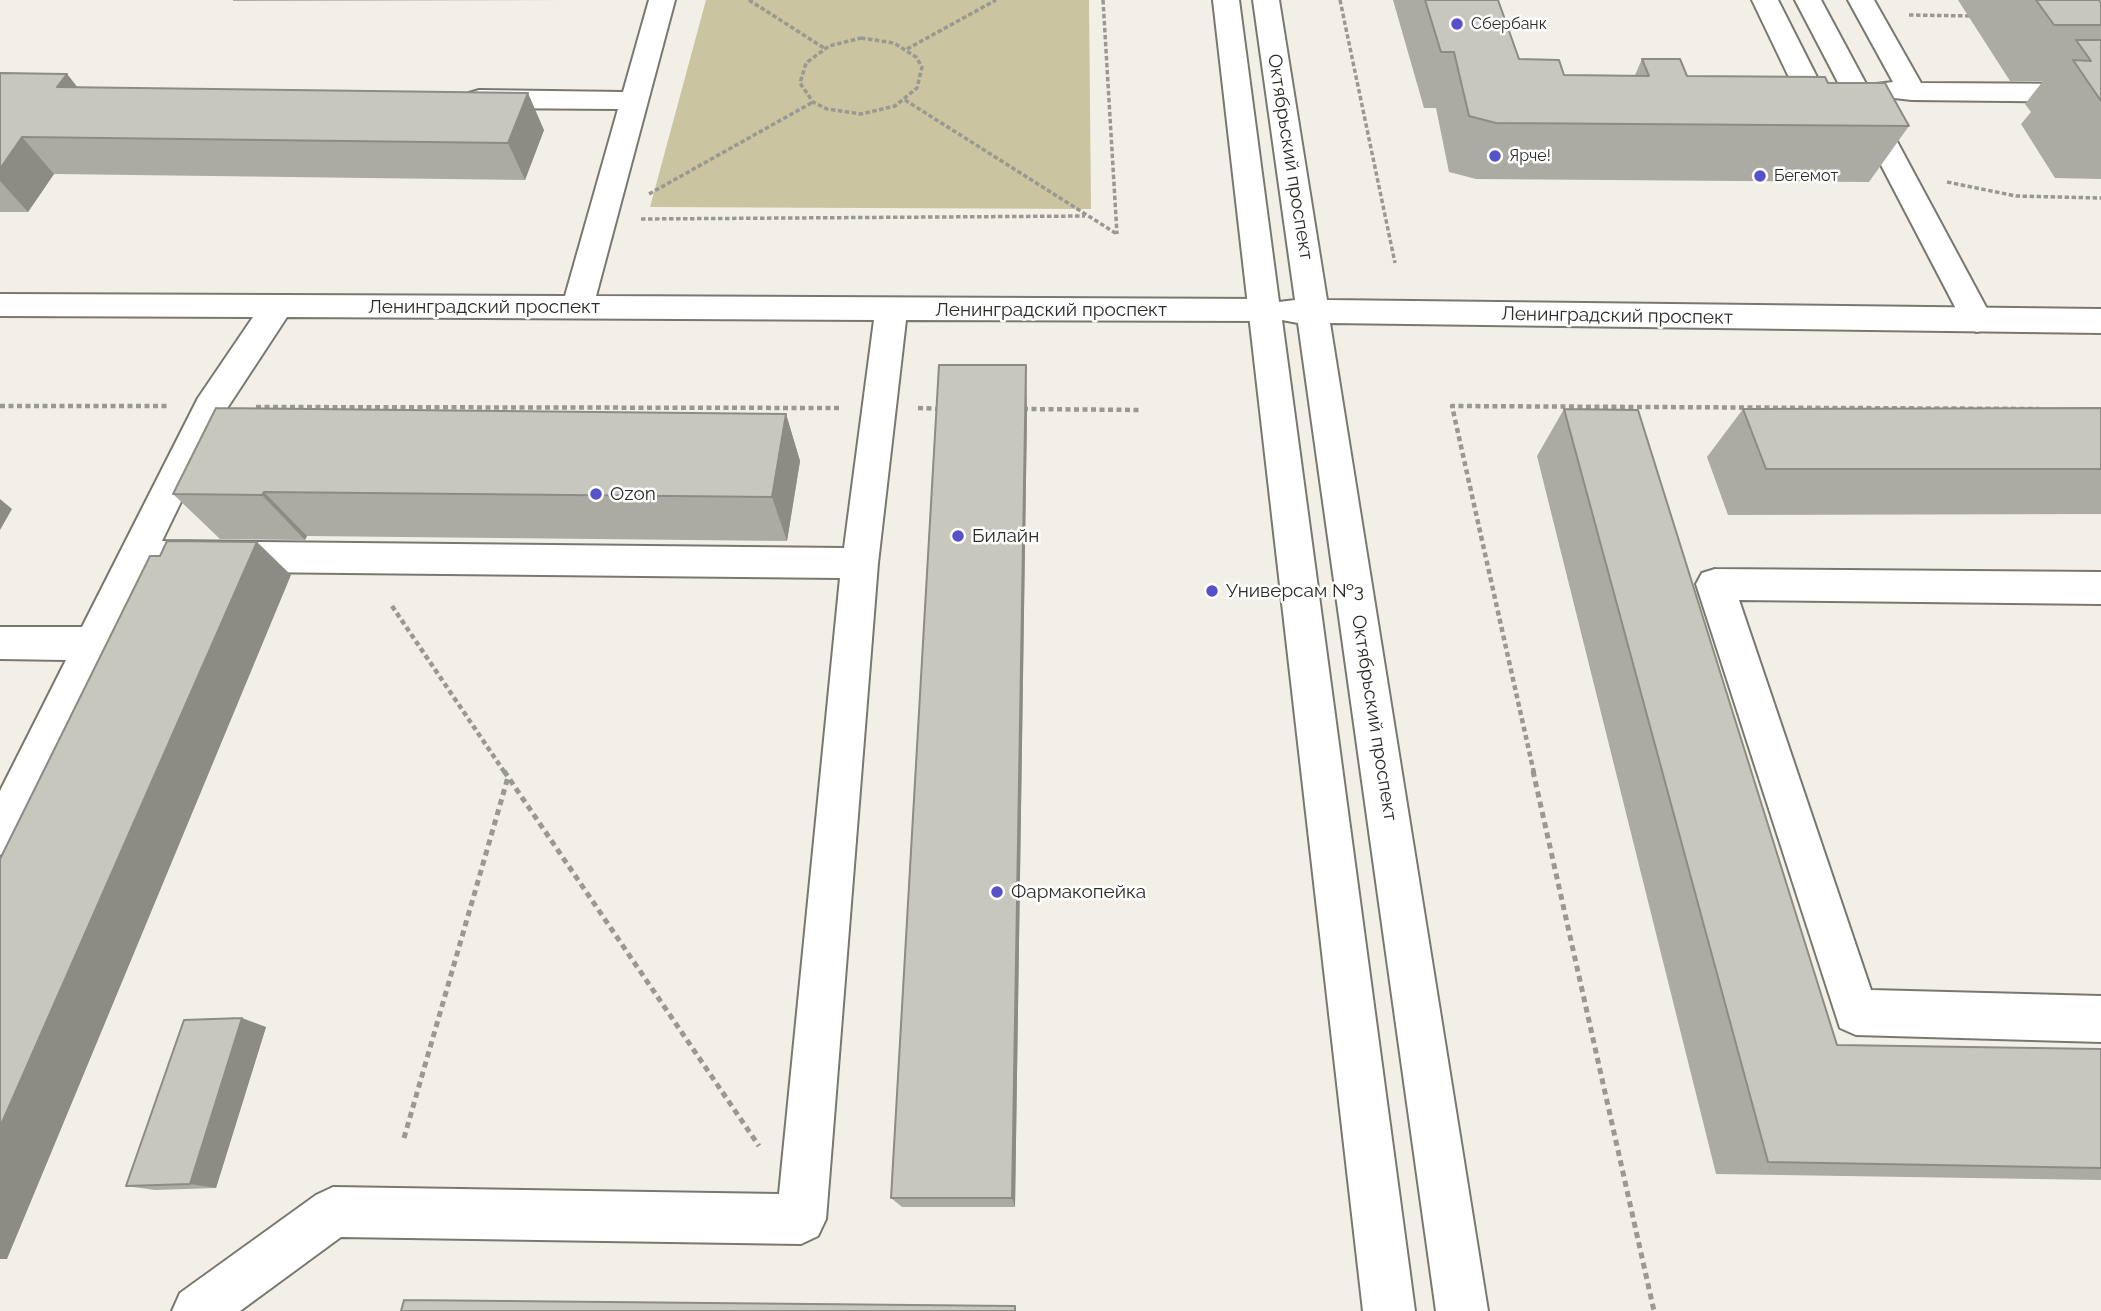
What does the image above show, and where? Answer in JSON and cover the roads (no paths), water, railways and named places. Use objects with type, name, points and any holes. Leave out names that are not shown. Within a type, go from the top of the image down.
[{"type":"main road","points":[[577,308],[662,0]]},
{"type":"main road","points":[[1226,0],[1389,1311]]},
{"type":"main road","name":"Октябрьский проспект","points":[[1266,0],[1462,1311]]},
{"type":"main road","points":[[1761,102],[1816,103],[1765,0]]},
{"type":"main road","points":[[1808,0],[1977,320]]},
{"type":"main road","points":[[1865,7],[1912,90]]},
{"type":"main road","points":[[1856,90],[2101,93]]},
{"type":"main road","points":[[456,99],[635,102]]},
{"type":"main road","name":"Ленинградский проспект","points":[[0,304],[1266,310],[1313,313],[2101,321]]},
{"type":"main road","points":[[0,835],[210,407],[278,306]]},
{"type":"main road","points":[[198,1311],[333,1212],[800,1219],[860,563],[891,310]]},
{"type":"main road","points":[[139,556],[860,563]]},
{"type":"main road","points":[[2101,587],[1715,584],[1856,1013],[2101,1019]]},
{"type":"main road","points":[[0,643],[94,643]]},
{"type":"place","name":"Сбербанк","points":[[1457,24]]},
{"type":"place","name":"Ярче!","points":[[1495,156]]},
{"type":"place","name":"Бегемот","points":[[1760,176]]},
{"type":"place","name":"Ozon","points":[[596,494]]},
{"type":"place","name":"Билайн","points":[[958,536]]},
{"type":"place","name":"Универсам №3","points":[[1212,591]]},
{"type":"place","name":"Фармакопейка","points":[[997,892]]}]
